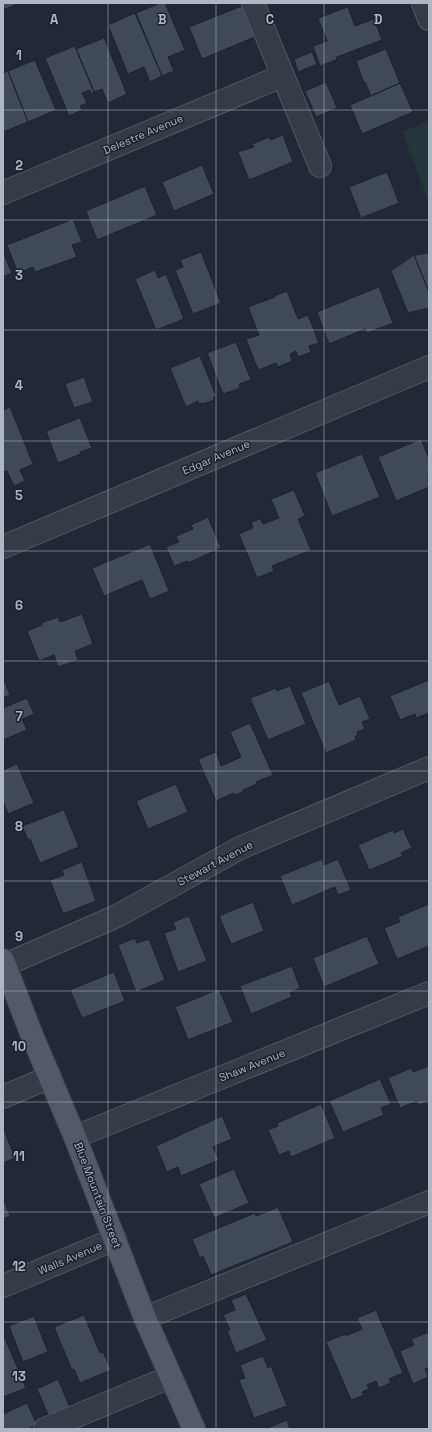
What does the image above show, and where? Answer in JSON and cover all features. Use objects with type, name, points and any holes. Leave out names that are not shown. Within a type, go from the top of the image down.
[{"type":"main road","name":"Blue Mountain Street","points":[[4,963],[75,1137],[145,1318],[194,1429]]},
{"type":"street","points":[[253,3],[320,166]]},
{"type":"street","points":[[423,3],[429,19]]},
{"type":"street","name":"Delestre Avenue","points":[[3,193],[282,76]]},
{"type":"street","name":"Edgar Avenue","points":[[3,546],[429,367]]},
{"type":"street","name":"Stewart Avenue","points":[[4,963],[117,916],[240,848],[429,768]]},
{"type":"street","name":"Shaw Avenue","points":[[75,1137],[429,993]]},
{"type":"street","points":[[3,1097],[50,1077]]},
{"type":"street","points":[[145,1318],[429,1202]]},
{"type":"street","name":"Walls Avenue","points":[[3,1286],[115,1239]]},
{"type":"street","points":[[45,1429],[170,1377]]},
{"type":"shaded area","points":[[429,121],[429,202],[402,132]]},
{"type":"building","points":[[3,3],[17,3],[17,4],[3,10]]},
{"type":"building","points":[[160,3],[165,3],[185,50],[168,57],[174,71],[162,76],[136,13]]},
{"type":"building","points":[[242,6],[255,37],[202,59],[189,27]]},
{"type":"building","points":[[348,7],[355,26],[374,19],[382,40],[337,57],[336,60],[320,66],[313,46],[327,41],[318,18]]},
{"type":"building","points":[[135,13],[162,76],[150,82],[144,67],[128,74],[108,25]]},
{"type":"building","points":[[104,38],[127,94],[108,103],[102,89],[94,92],[76,49]]},
{"type":"building","points":[[75,46],[94,92],[91,94],[90,90],[82,93],[87,103],[80,106],[82,110],[69,116],[45,58]]},
{"type":"building","points":[[386,49],[400,83],[371,96],[365,82],[364,83],[356,61]]},
{"type":"building","points":[[312,52],[317,64],[298,72],[294,59]]},
{"type":"building","points":[[35,60],[56,110],[28,122],[8,71]]},
{"type":"building","points":[[8,71],[28,122],[3,132],[3,73]]},
{"type":"building","points":[[326,82],[337,108],[316,117],[305,91]]},
{"type":"building","points":[[400,83],[413,112],[362,134],[350,105]]},
{"type":"building","points":[[283,135],[293,162],[249,180],[238,152],[254,147],[252,144],[269,137],[271,140]]},
{"type":"building","points":[[202,165],[214,194],[174,211],[162,182]]},
{"type":"building","points":[[387,172],[399,203],[361,218],[349,187]]},
{"type":"building","points":[[145,186],[157,215],[97,240],[86,211]]},
{"type":"building","points":[[73,219],[82,242],[72,245],[77,257],[35,272],[33,267],[18,273],[7,245]]},
{"type":"building","points":[[3,252],[12,273],[3,277]]},
{"type":"building","points":[[201,252],[221,303],[193,314],[175,270],[183,267],[180,260]]},
{"type":"building","points":[[429,253],[429,292],[414,255]]},
{"type":"building","points":[[414,255],[429,292],[429,308],[408,313],[391,271]]},
{"type":"building","points":[[155,270],[158,278],[166,274],[184,319],[156,330],[135,279]]},
{"type":"building","points":[[379,287],[393,323],[367,333],[365,329],[329,344],[317,312]]},
{"type":"building","points":[[287,291],[298,319],[308,315],[319,343],[309,346],[311,352],[298,357],[296,351],[290,354],[292,361],[278,367],[276,363],[258,370],[246,339],[259,335],[248,307]]},
{"type":"building","points":[[236,342],[251,380],[239,384],[240,387],[238,389],[223,394],[207,353]]},
{"type":"building","points":[[200,356],[216,396],[213,398],[214,400],[203,404],[199,404],[198,401],[186,407],[170,368]]},
{"type":"building","points":[[84,377],[93,402],[74,408],[65,384]]},
{"type":"building","points":[[10,407],[33,464],[20,470],[25,481],[14,486],[7,471],[3,472],[3,410]]},
{"type":"building","points":[[80,418],[92,448],[58,463],[46,431]]},
{"type":"building","points":[[421,439],[429,459],[429,487],[396,501],[378,457]]},
{"type":"building","points":[[362,454],[380,497],[332,516],[315,473]]},
{"type":"building","points":[[294,490],[305,516],[298,519],[311,550],[272,566],[274,571],[257,578],[239,534],[253,528],[251,522],[260,519],[263,524],[279,518],[271,499]]},
{"type":"building","points":[[208,517],[221,548],[188,563],[187,561],[174,566],[166,547],[179,542],[176,536],[193,529],[191,525]]},
{"type":"building","points":[[150,544],[169,591],[150,599],[142,580],[104,596],[92,568]]},
{"type":"building","points":[[82,614],[93,644],[75,651],[78,660],[58,667],[54,655],[39,661],[27,631],[42,625],[41,623],[58,617],[60,622]]},
{"type":"building","points":[[3,678],[10,695],[3,698]]},
{"type":"building","points":[[429,680],[429,713],[416,718],[415,714],[400,720],[390,696]]},
{"type":"building","points":[[329,681],[339,705],[360,696],[370,719],[362,722],[365,729],[357,732],[358,735],[355,737],[356,740],[326,753],[301,693]]},
{"type":"building","points":[[290,686],[306,724],[268,740],[250,698],[276,688],[277,691]]},
{"type":"building","points":[[27,698],[34,714],[22,719],[27,730],[3,740],[3,708]]},
{"type":"building","points":[[250,723],[273,775],[256,782],[257,784],[243,790],[243,792],[235,795],[234,793],[216,801],[198,759],[216,752],[221,766],[241,757],[230,732]]},
{"type":"building","points":[[17,764],[34,803],[8,814],[3,801],[3,770]]},
{"type":"building","points":[[176,784],[188,812],[148,829],[136,801]]},
{"type":"building","points":[[64,810],[79,847],[40,863],[30,839],[28,840],[22,826]]},
{"type":"building","points":[[403,829],[412,848],[401,853],[403,856],[369,870],[358,845],[393,830],[394,833]]},
{"type":"building","points":[[322,859],[324,865],[338,859],[351,890],[338,895],[335,887],[292,905],[280,876]]},
{"type":"building","points":[[82,862],[96,901],[63,914],[50,880],[64,875],[62,870]]},
{"type":"building","points":[[253,902],[264,931],[231,944],[219,916]]},
{"type":"building","points":[[429,904],[429,946],[397,959],[384,928],[400,922],[398,917]]},
{"type":"building","points":[[189,916],[207,961],[178,972],[164,933],[176,929],[173,922]]},
{"type":"building","points":[[367,936],[379,964],[324,987],[313,958]]},
{"type":"building","points":[[135,938],[137,943],[149,939],[165,980],[136,992],[118,945]]},
{"type":"building","points":[[292,966],[300,988],[290,993],[292,997],[251,1014],[240,986]]},
{"type":"building","points":[[114,972],[125,1001],[82,1018],[70,990]]},
{"type":"building","points":[[219,989],[233,1022],[188,1040],[175,1007]]},
{"type":"building","points":[[429,1066],[429,1101],[419,1105],[417,1101],[400,1108],[388,1078],[411,1068],[413,1072]]},
{"type":"building","points":[[380,1079],[391,1104],[381,1108],[384,1115],[343,1132],[329,1101]]},
{"type":"building","points":[[321,1104],[335,1138],[291,1157],[289,1151],[279,1155],[268,1130],[278,1126],[277,1123]]},
{"type":"building","points":[[222,1116],[232,1139],[213,1147],[219,1160],[181,1176],[178,1167],[167,1172],[156,1146]]},
{"type":"building","points":[[3,1127],[15,1158],[3,1163]]},
{"type":"building","points":[[234,1169],[249,1203],[214,1218],[199,1184]]},
{"type":"building","points":[[3,1198],[10,1216],[3,1219]]},
{"type":"building","points":[[278,1207],[293,1242],[211,1275],[203,1256],[200,1258],[192,1239],[255,1213],[256,1216]]},
{"type":"building","points":[[246,1294],[267,1340],[236,1353],[227,1331],[230,1330],[223,1315],[235,1310],[231,1300]]},
{"type":"building","points":[[376,1310],[403,1373],[389,1379],[391,1383],[379,1388],[376,1381],[367,1385],[369,1389],[362,1392],[364,1395],[351,1400],[326,1342],[362,1329],[357,1318]]},
{"type":"building","points":[[84,1315],[100,1353],[103,1352],[111,1370],[80,1383],[74,1369],[72,1370],[54,1327]]},
{"type":"building","points":[[34,1316],[48,1352],[23,1362],[9,1326]]},
{"type":"building","points":[[429,1332],[429,1367],[425,1369],[428,1377],[413,1384],[400,1351],[414,1345],[411,1339]]},
{"type":"building","points":[[4,1336],[26,1388],[3,1397],[3,1337]]},
{"type":"building","points":[[263,1356],[268,1368],[271,1366],[287,1406],[254,1418],[239,1380],[245,1378],[240,1365]]},
{"type":"building","points":[[58,1379],[71,1410],[50,1419],[37,1389]]},
{"type":"building","points":[[27,1403],[37,1425],[27,1429],[3,1429],[3,1414]]},
{"type":"building","points":[[287,1420],[290,1429],[265,1429]]}]
